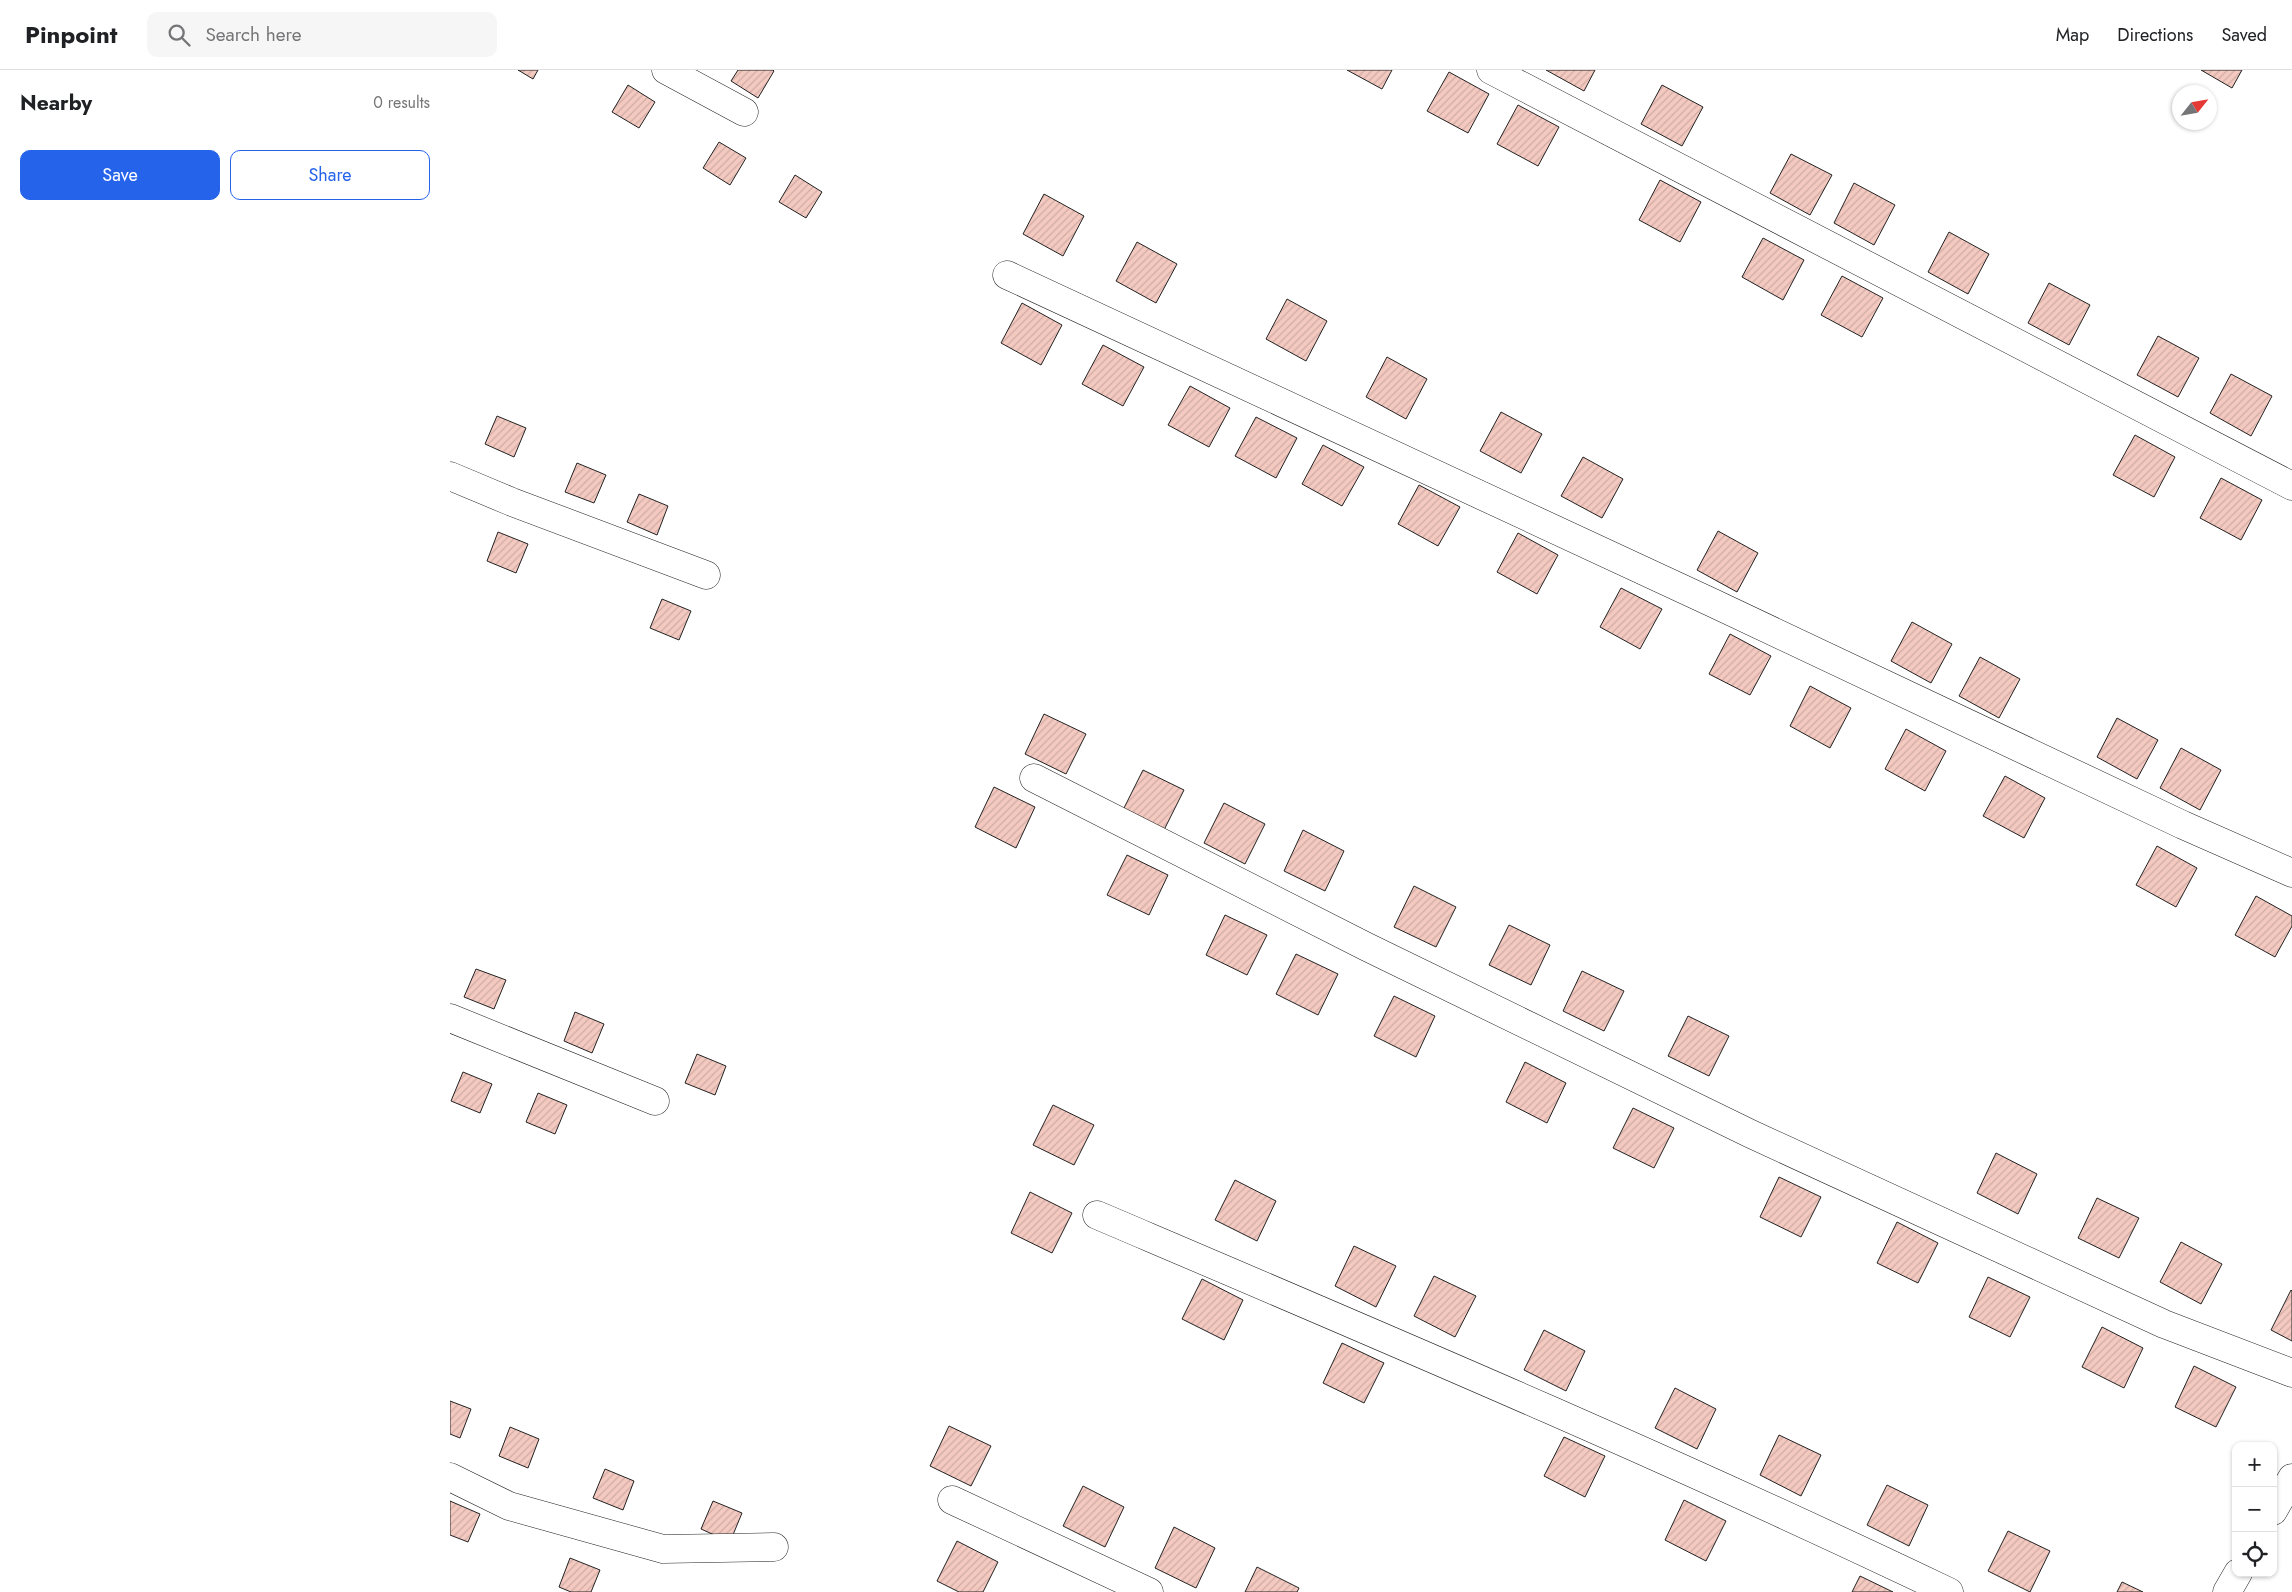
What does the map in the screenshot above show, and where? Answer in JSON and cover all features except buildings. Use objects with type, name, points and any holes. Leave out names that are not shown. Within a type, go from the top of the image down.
[{"type":"street","points":[[666,70],[744,112]]},
{"type":"street","points":[[1491,70],[2292,486]]},
{"type":"street","points":[[1006,275],[1713,603],[2183,825],[2292,872]]},
{"type":"street","points":[[450,476],[512,502],[706,575]]},
{"type":"street","points":[[1034,778],[1367,947],[1750,1134],[2164,1324],[2292,1373]]},
{"type":"street","points":[[450,1018],[655,1101]]},
{"type":"street","points":[[1098,1215],[1358,1326],[1780,1511],[1950,1592]]},
{"type":"street","points":[[450,1477],[509,1506],[663,1549],[774,1548]]},
{"type":"street","points":[[2277,1505],[2292,1478]]},
{"type":"street","points":[[952,1500],[1149,1592]]},
{"type":"street","points":[[2228,1592],[2236,1577]]}]
